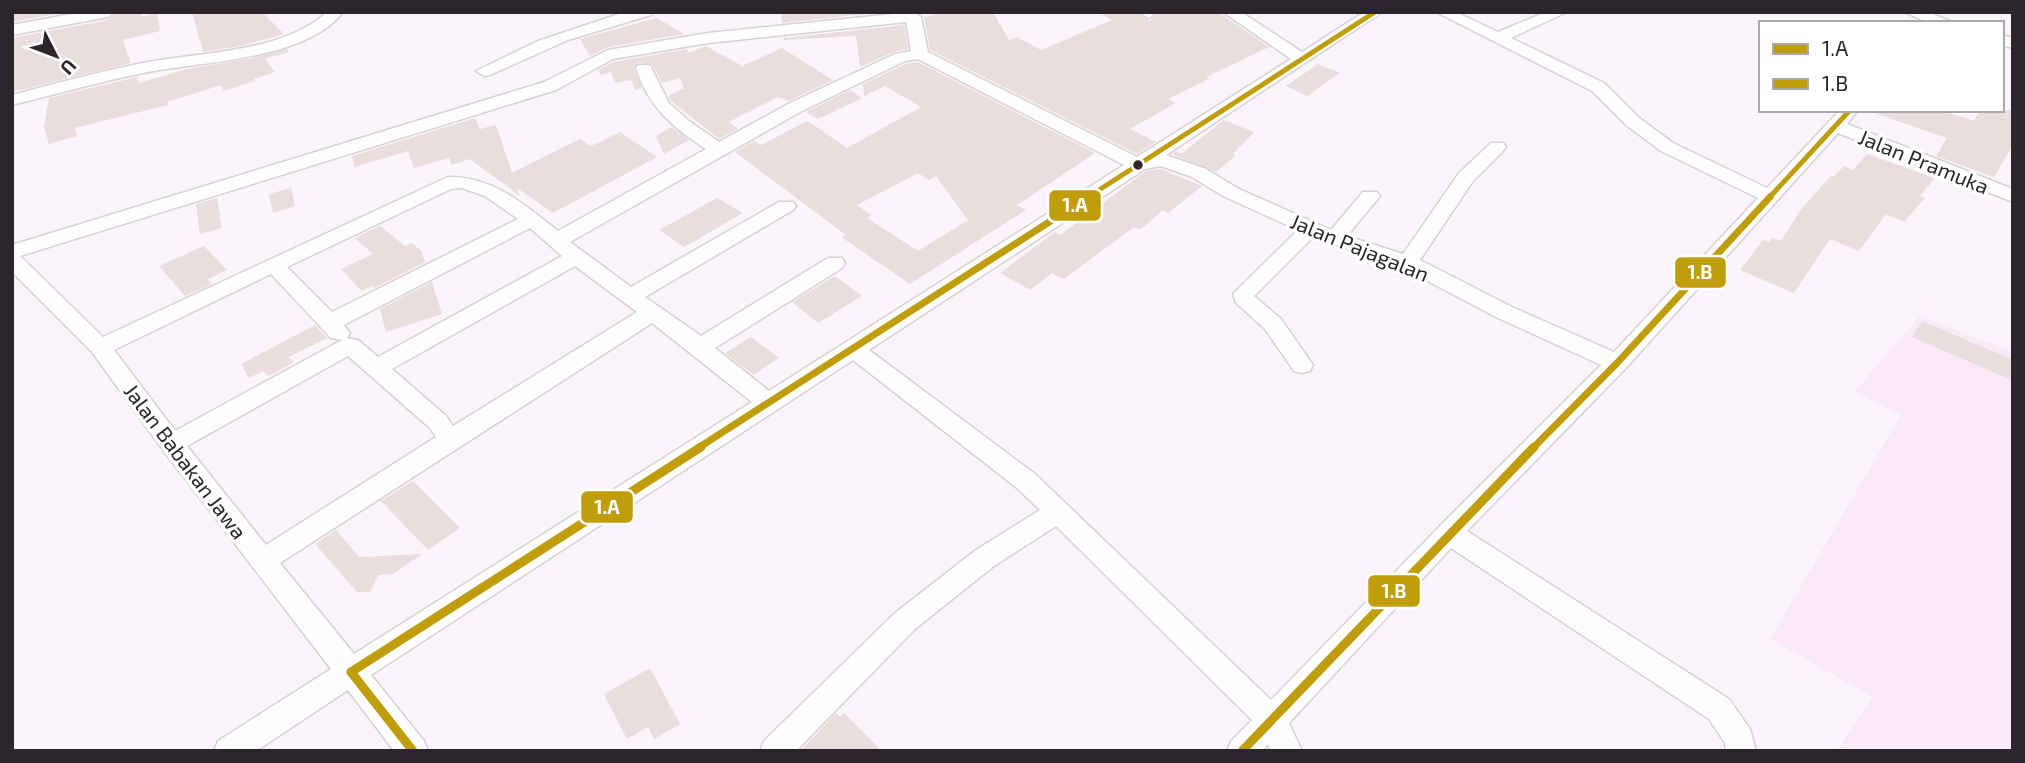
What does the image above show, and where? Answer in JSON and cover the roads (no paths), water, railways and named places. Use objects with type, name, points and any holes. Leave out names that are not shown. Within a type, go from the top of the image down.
[{"type":"street","points":[[12,30],[108,12]]},
{"type":"street","points":[[12,100],[150,67],[278,43],[318,29],[336,12]]},
{"type":"street","points":[[484,71],[543,42],[598,22],[646,12]]},
{"type":"street","points":[[12,252],[550,86],[608,55],[708,38],[934,12]]},
{"type":"street","points":[[1230,12],[1302,59]]},
{"type":"street","points":[[229,751],[1375,12]]},
{"type":"street","points":[[1443,12],[1598,87],[1632,121],[1667,147],[1769,197]]},
{"type":"street","points":[[1499,37],[1560,12]]},
{"type":"street","points":[[1911,12],[1940,19]]},
{"type":"street","points":[[913,14],[920,54]]},
{"type":"street","points":[[557,241],[718,149],[871,71],[901,57],[920,54],[1139,165]]},
{"type":"street","points":[[644,68],[647,81],[670,117],[718,149]]},
{"type":"street","points":[[1242,751],[1449,533],[1617,363],[1846,114]]},
{"type":"street","name":"Jalan Pramuka","points":[[1846,114],[2013,196]]},
{"type":"street","points":[[1408,262],[1466,177],[1497,147]]},
{"type":"street","name":"Jalan Pajagalan","points":[[1139,165],[1162,160],[1199,173],[1230,191],[1310,229],[1408,262],[1504,312],[1617,363]]},
{"type":"street","points":[[100,346],[448,183],[462,181],[475,183],[531,220],[769,402]]},
{"type":"street","points":[[1334,239],[1370,196]]},
{"type":"street","points":[[631,296],[786,206]]},
{"type":"street","points":[[329,323],[531,220]]},
{"type":"street","points":[[1302,365],[1273,324],[1243,298],[1243,294],[1310,229]]},
{"type":"street","points":[[376,368],[576,257]]},
{"type":"street","name":"Jalan Babakan Jawa","points":[[12,260],[100,346],[170,444],[413,751]]},
{"type":"street","points":[[700,347],[835,263]]},
{"type":"street","points":[[274,265],[350,345],[438,422],[450,440]]},
{"type":"street","points":[[262,561],[653,312]]},
{"type":"street","points":[[170,444],[350,345]]},
{"type":"street","points":[[853,349],[1026,481],[1272,720],[1287,751]]},
{"type":"street","points":[[775,751],[905,621],[985,558],[1058,512]]},
{"type":"street","points":[[1449,533],[1719,709],[1739,739],[1741,751]]}]
